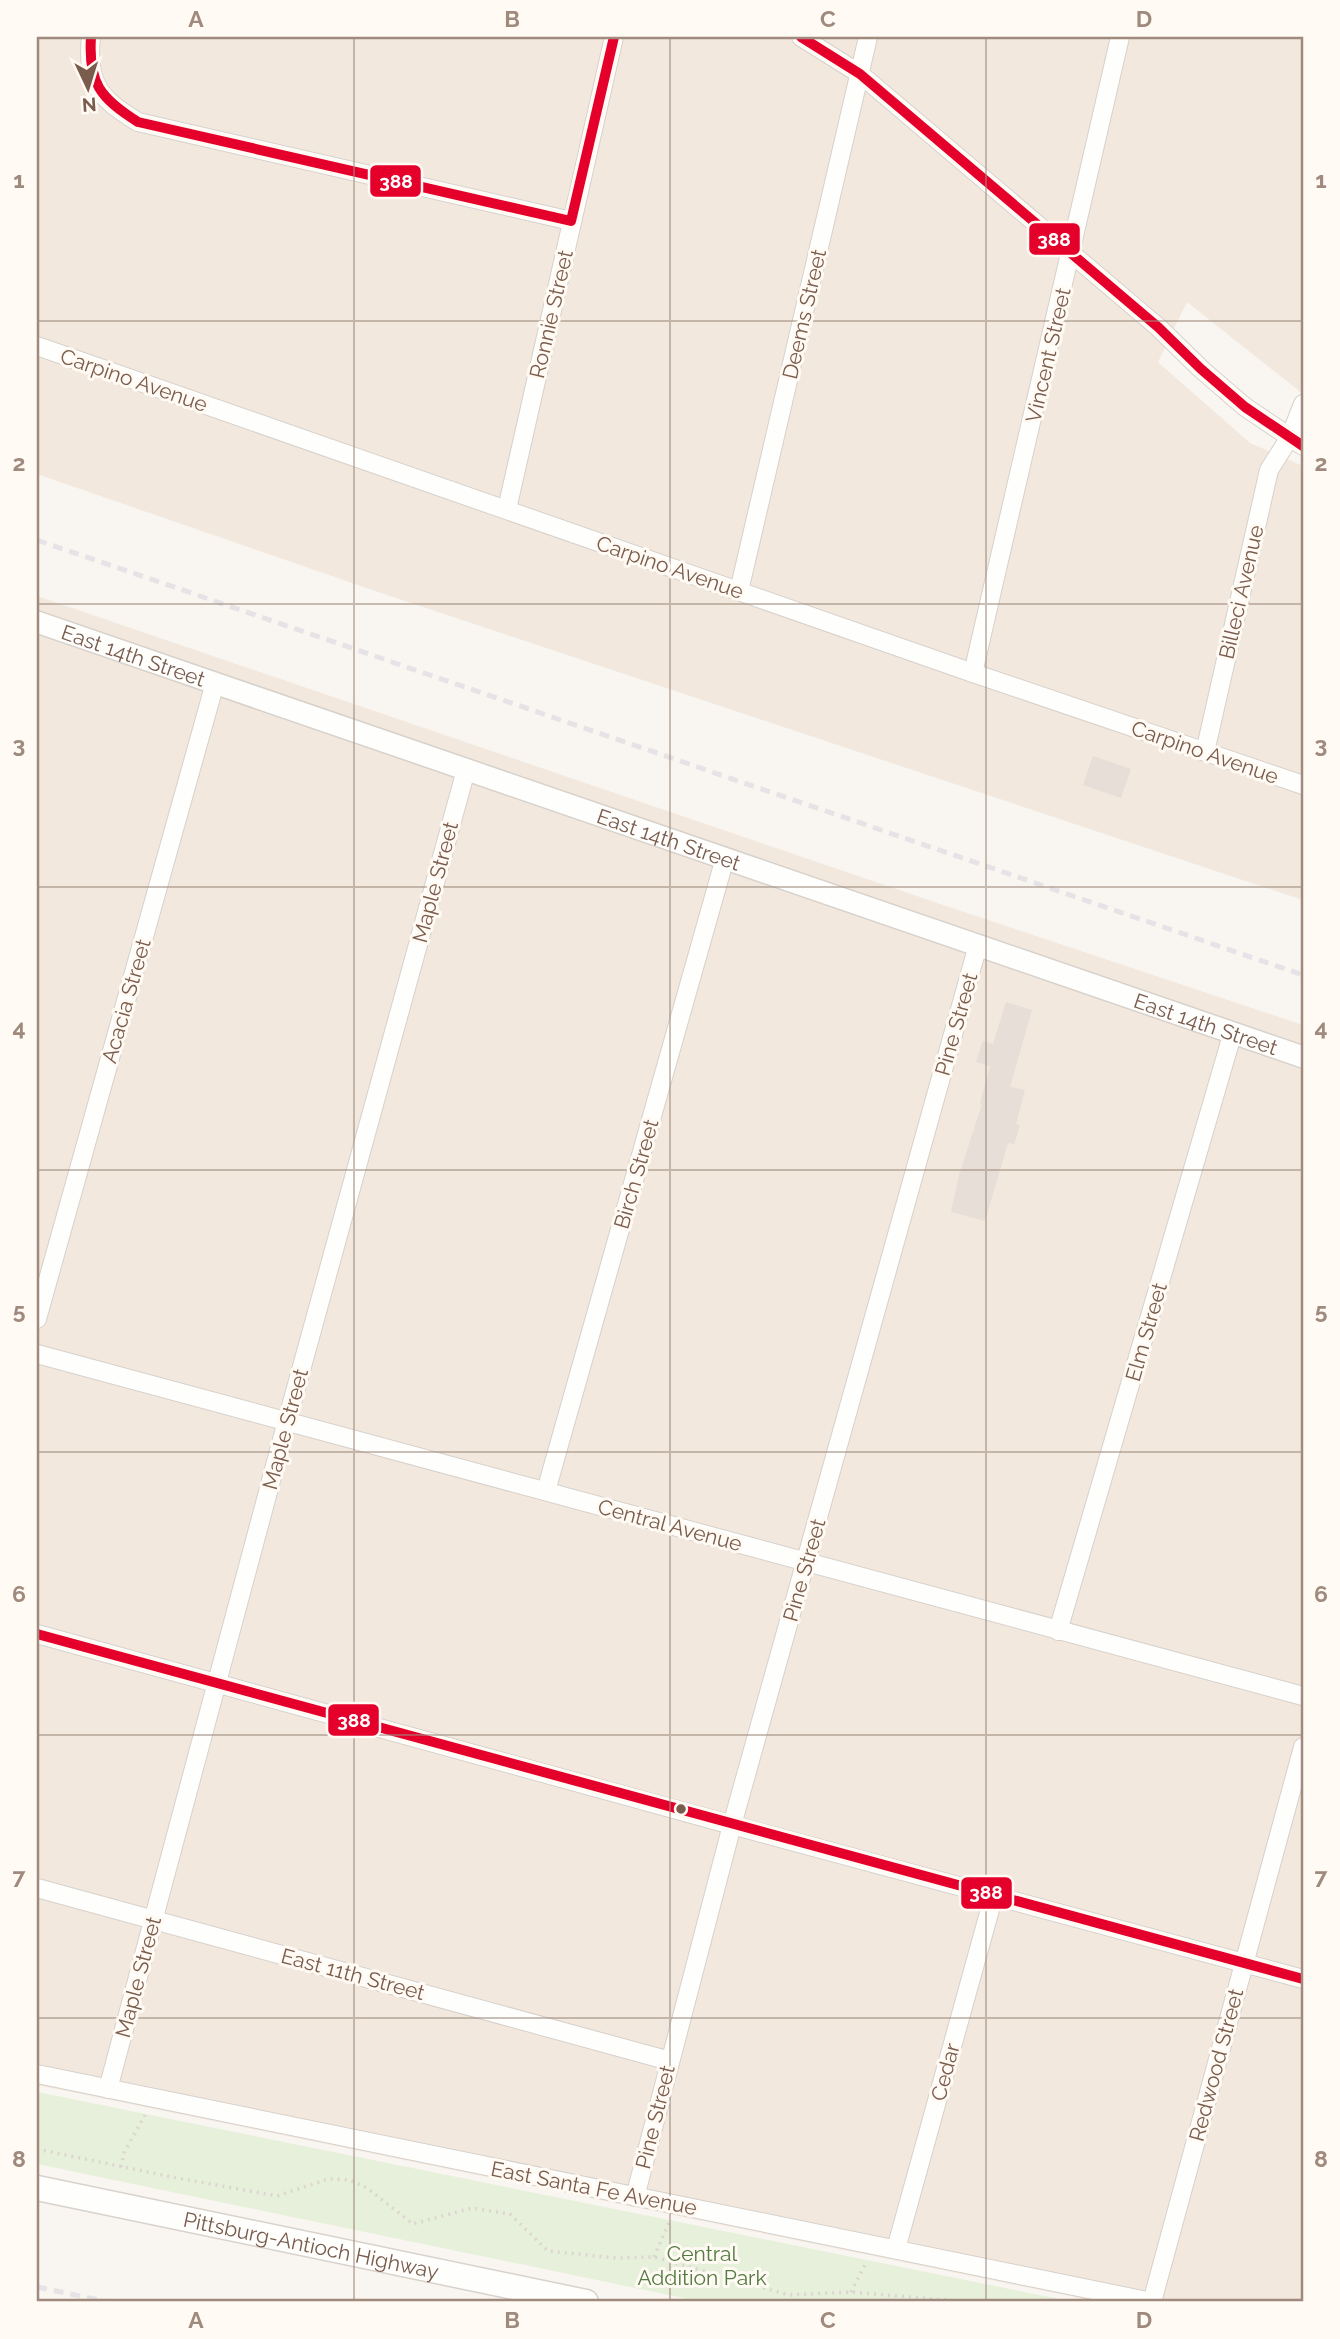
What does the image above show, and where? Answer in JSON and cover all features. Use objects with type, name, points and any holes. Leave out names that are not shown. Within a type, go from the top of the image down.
[{"type":"main road","name":"Pittsburg-Antioch Highway","points":[[37,2188],[586,2302]]},
{"type":"street","points":[[91,37],[88,60],[95,86],[113,107],[138,122],[571,221]]},
{"type":"street","name":"Ronnie Street","points":[[507,509],[614,37]]},
{"type":"street","points":[[801,37],[860,74],[1158,327],[1245,407],[1297,441]]},
{"type":"street","name":"Deems Street","points":[[739,591],[868,37]]},
{"type":"street","name":"Vincent Street","points":[[974,673],[1120,37]]},
{"type":"street","name":"Carpino Avenue","points":[[37,346],[1303,785]]},
{"type":"street","name":"Billeci Avenue","points":[[1205,752],[1269,470],[1297,441],[1303,404]]},
{"type":"street","name":"East 14th Street","points":[[37,622],[1303,1057]]},
{"type":"street","name":"Acacia Street","points":[[37,1319],[215,682]]},
{"type":"street","name":"Maple Street","points":[[108,2089],[287,1421],[466,771]]},
{"type":"street","name":"Birch Street","points":[[546,1491],[725,858]]},
{"type":"street","name":"Pine Street","points":[[635,2197],[732,1825],[978,945]]},
{"type":"street","name":"Elm Street","points":[[1058,1631],[1233,1032]]},
{"type":"street","name":"Central Avenue","points":[[37,1354],[1303,1696]]},
{"type":"street","points":[[37,1634],[1303,1979]]},
{"type":"street","name":"Redwood Street","points":[[1152,2302],[1303,1747]]},
{"type":"street","name":"East 11th Street","points":[[37,1888],[670,2061]]},
{"type":"street","name":"Cedar","points":[[896,2249],[994,1895]]},
{"type":"street","name":"East Santa Fe Avenue","points":[[37,2074],[1152,2302]]},
{"type":"path","points":[[121,2167],[124,2153],[155,2099]]},
{"type":"path","points":[[37,2149],[277,2196],[328,2179],[350,2180],[367,2188],[413,2224],[472,2208],[510,2214],[548,2250],[617,2258],[654,2257],[789,2295],[851,2292],[969,2302]]},
{"type":"path","points":[[654,2257],[677,2205]]},
{"type":"path","points":[[851,2292],[876,2245]]},
{"type":"shaded area","points":[[37,37],[1303,37],[1303,394],[1187,302],[1158,362],[1250,443],[1303,466],[1303,900],[375,591],[37,474]]},
{"type":"shaded area","points":[[37,596],[1303,1025],[1303,2302],[1099,2302],[37,2085]]},
{"type":"green space","name":"Central Addition Park","points":[[37,2092],[1074,2302],[703,2302],[37,2164]]},
{"type":"building","points":[[1093,756],[1131,769],[1121,798],[1083,785]]},
{"type":"building","points":[[1006,1002],[1032,1010],[1010,1087],[1025,1090],[1016,1124],[1020,1125],[1014,1144],[1008,1143],[985,1221],[951,1212],[990,1066],[976,1062],[983,1041],[993,1044]]},
{"type":"railway","points":[[37,540],[1303,975]]},
{"type":"railway","points":[[37,2287],[109,2302]]},
{"type":"transit line","name":"388","points":[[91,37],[92,66],[99,88],[114,105],[138,122],[571,221],[614,37]]},
{"type":"transit line","name":"388","points":[[801,37],[860,74],[1158,327],[1245,407],[1303,446]]},
{"type":"transit line","name":"388","points":[[37,1634],[1303,1979]]}]
